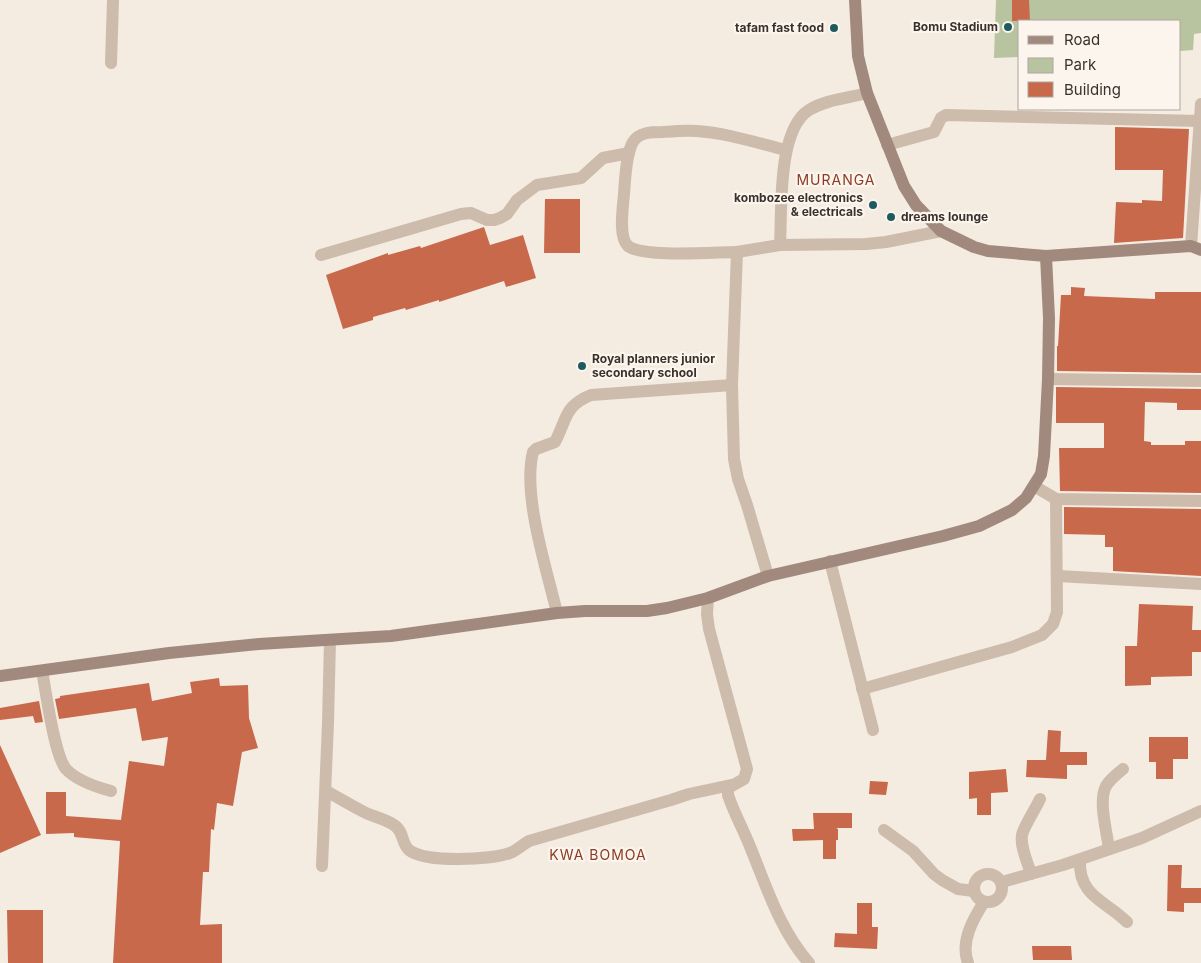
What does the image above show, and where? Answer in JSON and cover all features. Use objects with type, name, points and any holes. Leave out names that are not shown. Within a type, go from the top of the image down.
[{"type":"street","points":[[111,63],[113,0]]},
{"type":"street","points":[[855,0],[858,56],[867,93],[909,195],[940,232],[974,247],[988,251],[1046,256],[1196,248],[1201,104]]},
{"type":"street","points":[[780,245],[786,150],[800,118],[808,111],[822,104],[867,93]]},
{"type":"street","points":[[887,145],[934,132],[941,118],[946,116],[1200,121]]},
{"type":"street","points":[[786,150],[713,132],[696,130],[648,133],[639,136],[632,143],[629,153],[625,181],[623,239],[628,246],[655,253],[737,252],[780,245],[866,244],[940,232]]},
{"type":"street","points":[[321,256],[460,214],[470,213],[487,220],[494,220],[507,214],[517,200],[537,185],[581,178],[603,158],[629,153]]},
{"type":"street","points":[[737,252],[732,385],[734,459],[738,479],[768,576]]},
{"type":"street","points":[[0,676],[178,652],[259,644],[400,635],[557,613],[647,611],[667,608],[708,598],[768,576],[979,526],[1012,510],[1026,498],[1041,474],[1044,456],[1048,379],[1049,318],[1046,256]]},
{"type":"street","points":[[1048,379],[1201,381]]},
{"type":"street","points":[[557,613],[535,522],[531,489],[533,452],[555,442],[570,408],[578,401],[591,395],[732,385]]},
{"type":"street","points":[[1034,486],[1056,499],[1201,501]]},
{"type":"street","points":[[862,689],[1012,647],[1042,634],[1056,620],[1058,576],[1056,499]]},
{"type":"street","points":[[830,561],[873,730]]},
{"type":"street","points":[[1058,576],[1201,584]]},
{"type":"street","points":[[326,791],[394,825],[401,831],[408,849],[416,854],[439,858],[482,858],[509,853],[519,849],[529,840],[689,794],[731,785],[744,779],[747,769],[709,629],[707,614],[708,598]]},
{"type":"street","points":[[322,866],[330,640]]},
{"type":"street","points":[[42,671],[56,742],[66,768],[75,776],[111,791]]},
{"type":"street","points":[[1109,849],[1102,802],[1104,791],[1112,778],[1123,769]]},
{"type":"street","points":[[731,785],[728,788],[728,795],[772,902],[791,937],[809,963]]},
{"type":"street","points":[[1031,874],[1022,837],[1024,829],[1040,799]]},
{"type":"street","points":[[1002,882],[1080,860],[1142,838],[1201,810]]},
{"type":"street","points":[[884,830],[913,851],[942,880],[958,889],[974,891]]},
{"type":"street","points":[[1080,860],[1084,884],[1096,900],[1127,922]]},
{"type":"street","points":[[984,874],[995,875],[1002,882],[1002,892],[993,902],[984,902],[977,897],[974,891],[976,880],[984,874]]},
{"type":"street","points":[[968,963],[964,955],[968,933],[974,918],[984,902]]},
{"type":"green space","name":"Bomu Stadium","points":[[996,0],[1201,0],[1201,33],[1194,34],[1193,50],[1181,51],[1181,20],[1018,20],[1018,57],[994,58]]},
{"type":"building","points":[[1012,0],[1029,0],[1030,20],[1012,21]]},
{"type":"building","points":[[1115,127],[1189,129],[1183,238],[1114,243],[1116,202],[1142,203],[1142,200],[1162,201],[1163,170],[1115,170]]},
{"type":"building","points":[[545,199],[580,199],[580,253],[544,253]]},
{"type":"building","points":[[484,227],[490,245],[523,235],[536,278],[506,287],[504,281],[439,302],[439,300],[373,317],[373,320],[343,329],[326,275],[388,253],[388,255],[420,246],[421,248]]},
{"type":"building","points":[[1071,287],[1085,288],[1084,296],[1155,299],[1155,292],[1201,292],[1201,373],[1057,371],[1061,295],[1071,295]]},
{"type":"building","points":[[1056,387],[1201,389],[1201,410],[1177,410],[1177,403],[1145,402],[1144,441],[1151,442],[1151,445],[1185,445],[1185,441],[1201,441],[1201,493],[1060,491],[1059,448],[1104,448],[1104,423],[1056,423]]},
{"type":"building","points":[[1064,507],[1201,509],[1201,576],[1113,571],[1113,547],[1105,547],[1105,535],[1064,534]]},
{"type":"building","points":[[1139,604],[1193,606],[1192,630],[1201,630],[1201,652],[1192,652],[1192,676],[1151,677],[1151,685],[1125,686],[1125,646],[1137,646]]},
{"type":"building","points":[[219,678],[220,686],[248,685],[249,718],[258,748],[242,752],[233,806],[217,803],[214,830],[211,829],[209,872],[203,872],[200,925],[222,924],[222,963],[113,963],[120,841],[74,837],[74,833],[46,834],[46,792],[66,792],[66,816],[121,820],[129,761],[164,766],[168,737],[142,741],[136,708],[59,719],[55,699],[60,698],[60,696],[149,683],[152,701],[192,693],[190,682]]},
{"type":"building","points":[[39,701],[43,722],[35,723],[33,716],[0,720],[0,708]]},
{"type":"building","points":[[1048,730],[1061,731],[1060,752],[1087,752],[1087,765],[1067,765],[1067,779],[1026,777],[1027,760],[1046,760]]},
{"type":"building","points":[[1149,737],[1188,737],[1188,759],[1173,759],[1173,779],[1156,779],[1156,762],[1149,762]]},
{"type":"building","points":[[0,745],[41,835],[0,853]]},
{"type":"building","points":[[1006,769],[1008,792],[991,793],[991,815],[977,815],[977,798],[969,799],[969,772]]},
{"type":"building","points":[[870,781],[888,782],[886,795],[869,794]]},
{"type":"building","points":[[813,813],[852,813],[852,828],[836,828],[838,829],[838,840],[836,840],[836,859],[823,859],[823,840],[793,841],[792,829],[814,829]]},
{"type":"building","points":[[1168,865],[1182,865],[1181,888],[1201,888],[1201,903],[1184,903],[1184,912],[1167,911]]},
{"type":"building","points":[[857,903],[872,903],[872,927],[878,927],[877,949],[834,947],[835,933],[857,934]]},
{"type":"building","points":[[7,910],[43,910],[43,963],[8,963]]},
{"type":"building","points":[[1032,946],[1071,946],[1072,960],[1033,960]]},
{"type":"place","name":"Bomu Stadium","points":[[1008,27]]},
{"type":"place","name":"tafam fast food","points":[[834,28]]},
{"type":"place","name":"kombozee electronics & electricals","points":[[873,205]]},
{"type":"place","name":"dreams lounge","points":[[891,217]]},
{"type":"place","name":"Royal planners junior secondary school","points":[[582,366]]},
{"type":"district","name":"MURANGA","points":[[836,180]]},
{"type":"district","name":"KWA BOMOA","points":[[598,855]]}]
